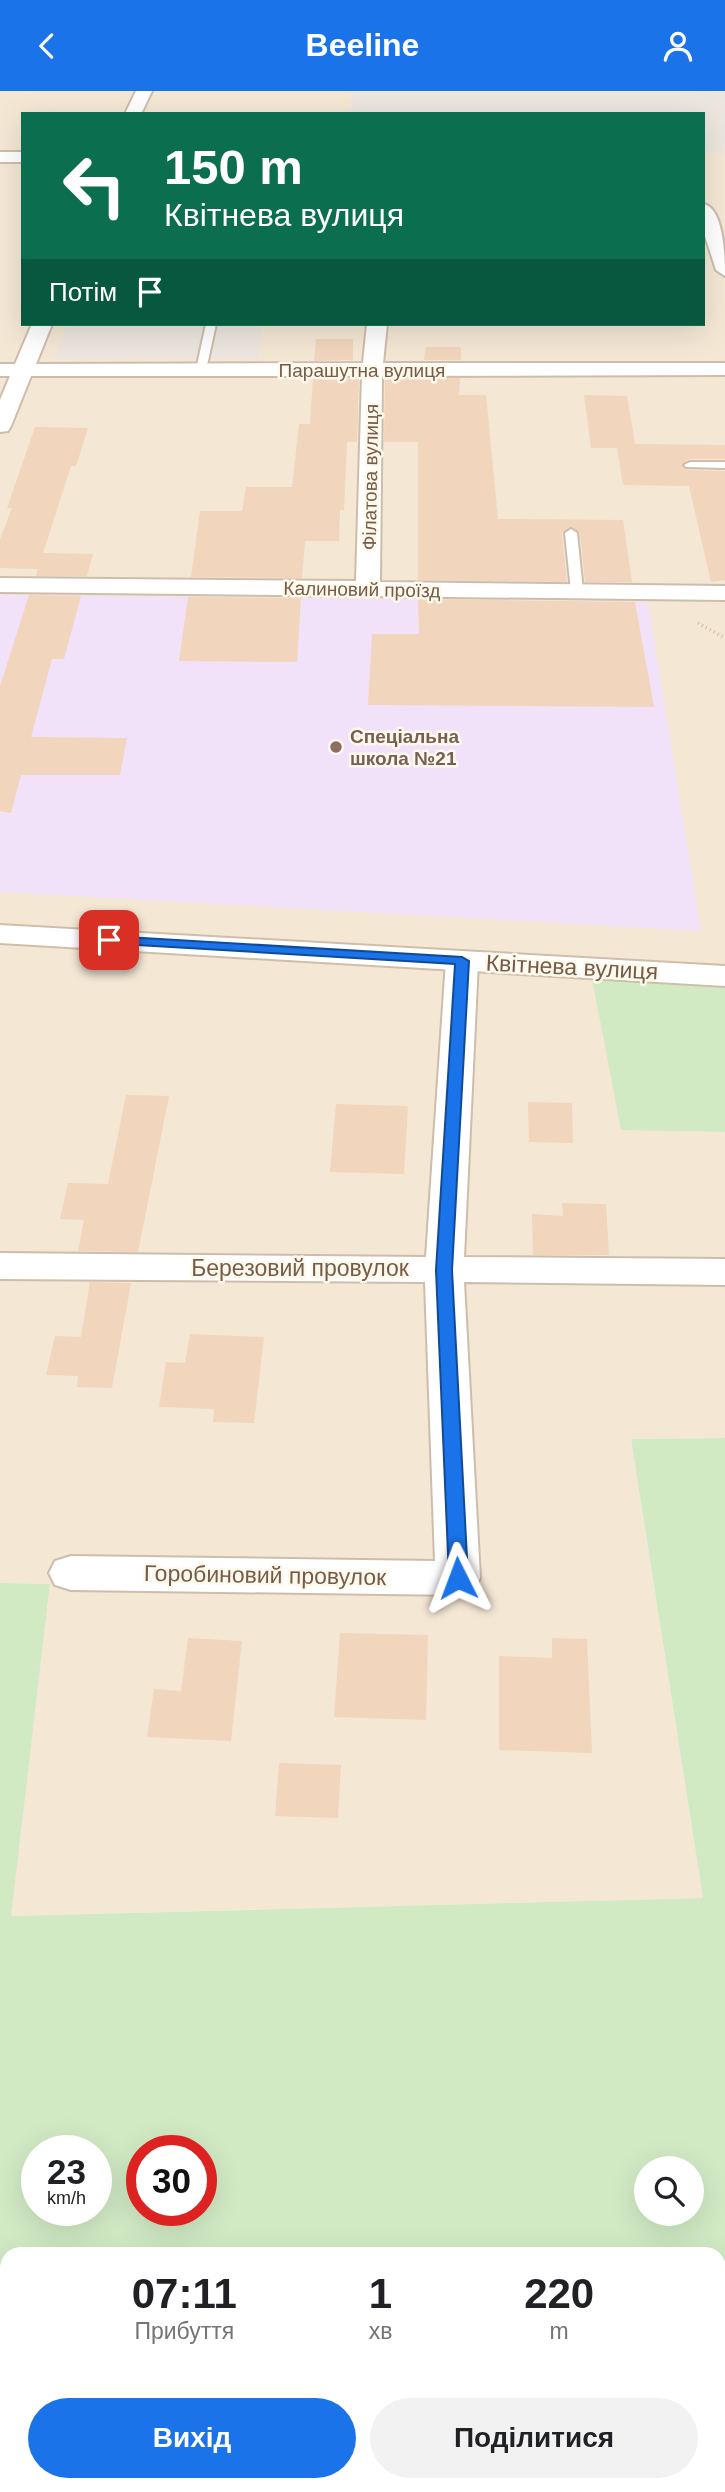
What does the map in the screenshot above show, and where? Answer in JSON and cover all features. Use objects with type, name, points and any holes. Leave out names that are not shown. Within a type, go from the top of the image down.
[{"type":"street","points":[[134,112],[144,91]]},
{"type":"street","points":[[0,157],[21,157]]},
{"type":"street","points":[[705,212],[725,270]]},
{"type":"street","points":[[0,426],[42,326]]},
{"type":"street","name":"Філатова вулиця","points":[[368,589],[372,370],[377,326]]},
{"type":"street","name":"Парашутна вулиця","points":[[0,370],[725,369]]},
{"type":"street","name":"Калиновий проїзд","points":[[0,585],[725,593]]},
{"type":"street","name":"Квітнева вулиця","points":[[0,934],[725,976]]},
{"type":"street","points":[[444,1270],[462,961]]},
{"type":"street","name":"Березовий провулок","points":[[0,1266],[725,1272]]},
{"type":"street","name":"Горобиновий провулок","points":[[71,1573],[458,1578],[444,1270]]},
{"type":"lane","points":[[201,370],[211,326]]},
{"type":"lane","points":[[690,465],[725,464]]},
{"type":"lane","points":[[570,533],[577,591]]},
{"type":"shaded area","points":[[0,91],[352,91],[350,112],[21,112],[21,326],[705,326],[705,154],[725,153],[725,976],[621,1129],[725,1132],[725,1438],[631,1439],[703,1898],[10,1916],[50,1584],[0,1583]]},
{"type":"shaded area","points":[[352,91],[725,91],[725,153],[705,154],[705,112],[350,112]]},
{"type":"shaded area","points":[[66,326],[263,326],[258,359],[54,358]]},
{"type":"shaded area","name":"Спеціальна школа №21","points":[[0,595],[648,602],[701,931],[0,892]]},
{"type":"green space","points":[[590,968],[725,976],[725,1132],[621,1130]]},
{"type":"green space","points":[[725,1438],[725,2247],[0,2247],[0,1583],[50,1584],[11,1916],[703,1898],[631,1439]]},
{"type":"building","points":[[316,339],[353,339],[353,360],[314,361]]},
{"type":"building","points":[[426,347],[461,347],[461,360],[424,360]]},
{"type":"building","points":[[460,378],[459,395],[486,395],[498,519],[623,520],[632,582],[585,582],[580,533],[572,527],[562,533],[567,582],[418,580],[418,442],[384,442],[385,379]]},
{"type":"building","points":[[313,379],[359,379],[357,442],[347,442],[344,510],[340,510],[339,541],[305,541],[302,578],[191,577],[200,511],[242,511],[246,487],[292,487],[299,424],[310,424]]},
{"type":"building","points":[[584,395],[627,396],[635,444],[725,445],[725,459],[690,459],[681,465],[686,470],[725,471],[725,580],[711,582],[689,486],[623,485],[617,448],[591,448]]},
{"type":"building","points":[[35,427],[88,428],[76,466],[71,466],[43,553],[93,554],[87,576],[36,576],[38,569],[0,568],[0,539],[12,508],[7,508]]},
{"type":"building","points":[[29,595],[81,596],[64,659],[52,659],[31,737],[127,738],[120,775],[21,775],[11,813],[0,811],[0,686]]},
{"type":"building","points":[[188,597],[301,598],[297,662],[179,661]]},
{"type":"building","points":[[418,599],[635,602],[654,707],[368,705],[372,634],[419,634]]},
{"type":"building","points":[[126,1095],[169,1096],[138,1252],[78,1251],[84,1220],[60,1219],[68,1183],[108,1184]]},
{"type":"building","points":[[528,1102],[572,1103],[573,1143],[529,1142]]},
{"type":"building","points":[[336,1104],[408,1106],[404,1174],[330,1172]]},
{"type":"building","points":[[562,1203],[606,1204],[609,1255],[533,1255],[532,1214],[563,1216]]},
{"type":"building","points":[[90,1282],[131,1283],[112,1388],[77,1387],[78,1376],[46,1375],[55,1336],[81,1337]]},
{"type":"building","points":[[190,1334],[264,1337],[254,1423],[213,1422],[214,1409],[159,1407],[166,1362],[185,1363]]},
{"type":"building","points":[[340,1633],[428,1635],[426,1720],[334,1717]]},
{"type":"building","points":[[188,1638],[242,1641],[231,1741],[147,1737],[154,1689],[181,1691]]},
{"type":"building","points":[[552,1638],[587,1639],[592,1753],[499,1750],[499,1656],[552,1658]]},
{"type":"building","points":[[279,1763],[341,1765],[338,1818],[275,1816]]},
{"type":"place","name":"Спеціальна школа №21","points":[[336,747]]},
{"type":"route","points":[[109,940],[462,961],[444,1270],[458,1578]]}]
